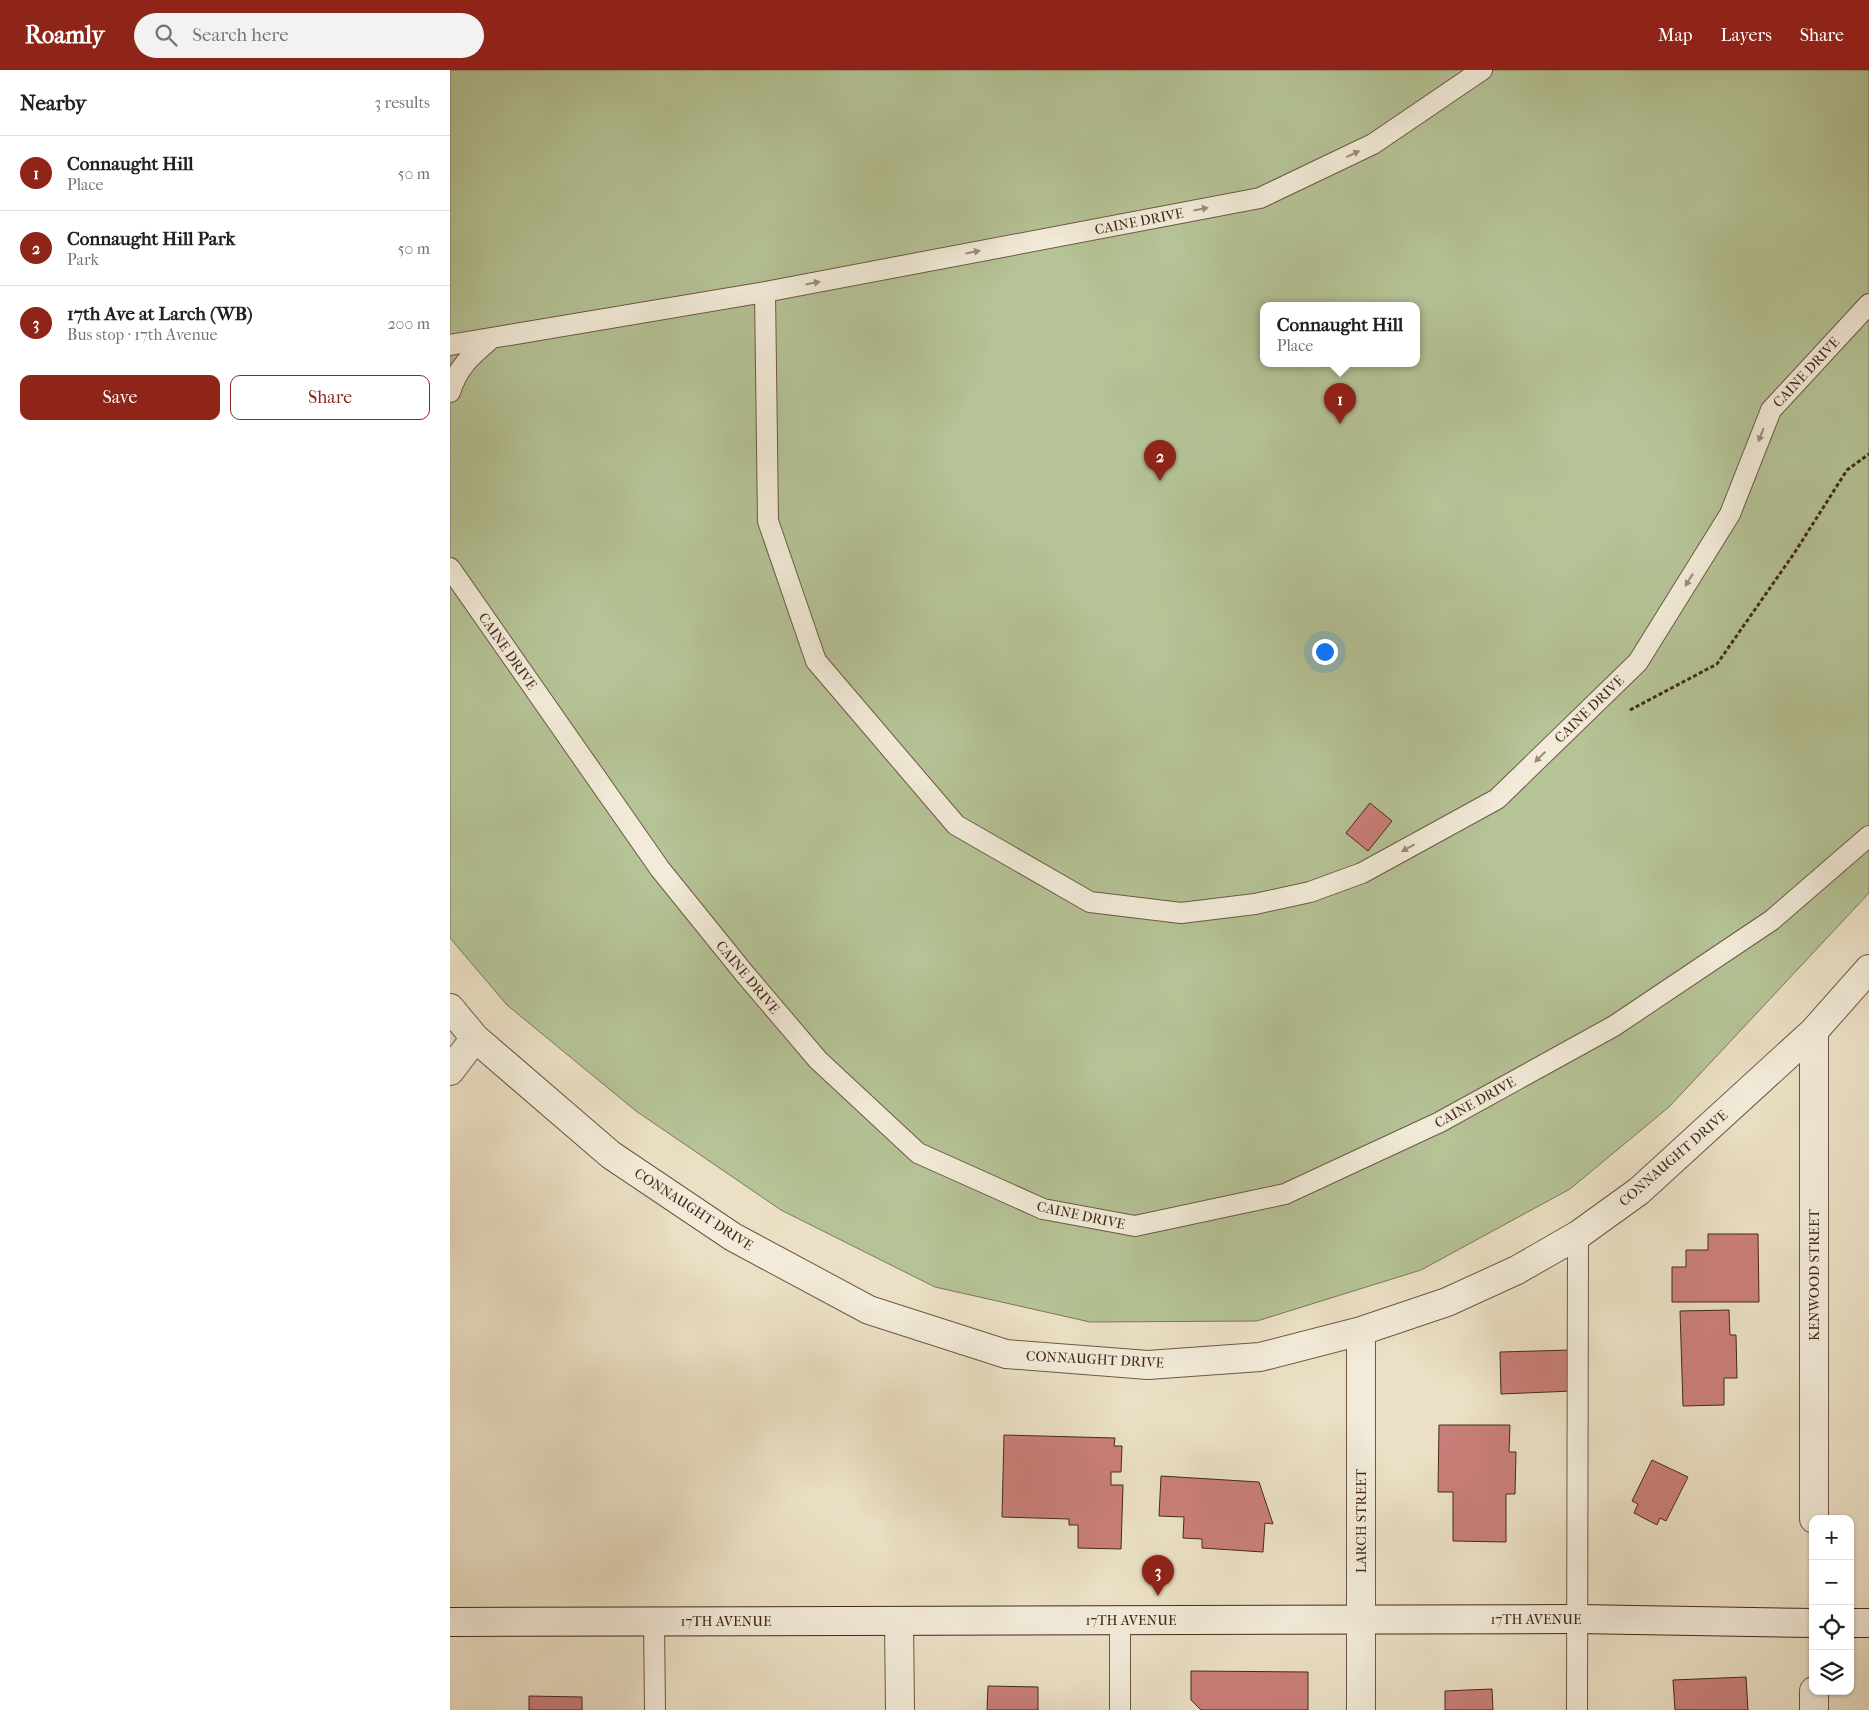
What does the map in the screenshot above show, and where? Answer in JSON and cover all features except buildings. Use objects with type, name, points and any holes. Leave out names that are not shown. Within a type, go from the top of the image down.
[{"type":"street","name":"CONNAUGHT DRIVE","points":[[450,1008],[475,1038],[611,1155],[733,1237],[869,1310],[1006,1354],[1148,1365],[1260,1357],[1361,1331],[1447,1302],[1517,1270],[1578,1235],[1639,1191],[1814,1031],[1869,969]]},
{"type":"street","name":"KENWOOD STREET","points":[[1814,1031],[1814,1515]]},
{"type":"street","points":[[450,1070],[475,1038]]},
{"type":"street","name":"LARCH STREET","points":[[1361,1331],[1361,1710]]},
{"type":"street","name":"17TH AVENUE","points":[[450,1622],[1577,1619],[1809,1624]]},
{"type":"street","points":[[899,1621],[900,1710]]},
{"type":"street","points":[[1854,1623],[1869,1623]]},
{"type":"street","points":[[1814,1695],[1814,1710]]},
{"type":"lane","name":"CAINE DRIVE","points":[[450,344],[765,292],[1260,198],[1373,144],[1482,70]]},
{"type":"lane","name":"CAINE DRIVE","points":[[765,292],[768,521],[816,661],[956,825],[1090,902],[1181,913],[1255,904],[1310,892],[1362,873],[1496,799],[1638,662],[1730,514],[1771,410],[1869,304]]},
{"type":"lane","points":[[450,392],[453,382],[466,360],[493,337]]},
{"type":"lane","name":"CAINE DRIVE","points":[[450,568],[660,869],[744,973],[818,1060],[918,1153],[1043,1209],[1135,1226],[1285,1194],[1440,1122],[1614,1026],[1772,920],[1869,836]]},
{"type":"lane","points":[[1577,1710],[1578,1235]]},
{"type":"lane","points":[[654,1621],[655,1710]]},
{"type":"lane","points":[[1120,1621],[1120,1710]]},
{"type":"path","points":[[1586,712],[1630,710],[1717,664],[1795,552],[1847,470],[1869,454]]},
{"type":"green space","points":[[450,70],[1869,70],[1869,893],[1669,1107],[1570,1189],[1421,1270],[1257,1321],[1090,1322],[935,1287],[781,1210],[636,1111],[507,1005],[450,938]]},
{"type":"place","name":"Connaught Hill","points":[[1340,424]]},
{"type":"place","name":"Connaught Hill Park","points":[[1160,481]]},
{"type":"place","name":"17th Ave at Larch (WB)","points":[[1158,1596]]}]
